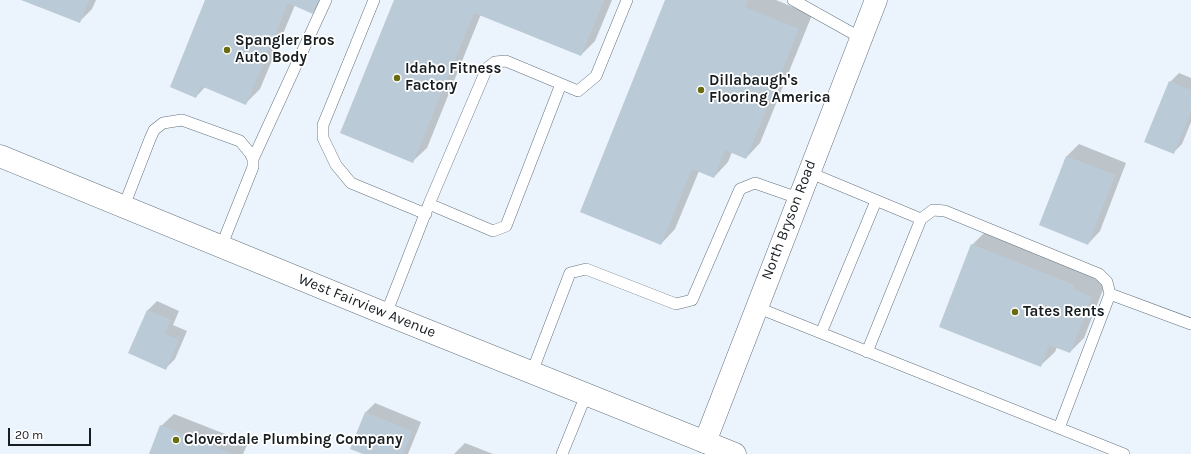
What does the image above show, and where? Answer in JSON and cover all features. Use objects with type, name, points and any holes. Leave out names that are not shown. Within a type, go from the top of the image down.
[{"type":"main road","name":"North Bryson Road","points":[[702,448],[876,0]]},
{"type":"main road","name":"West Fairview Avenue","points":[[0,156],[532,372],[702,448],[735,454]]},
{"type":"lane","points":[[221,247],[253,167],[253,159],[326,0]]},
{"type":"lane","points":[[374,0],[323,125],[323,138],[336,165],[351,183],[493,231],[506,226],[561,84]]},
{"type":"lane","points":[[386,314],[427,209],[487,68],[495,62],[506,61],[578,91],[596,76],[626,0]]},
{"type":"lane","points":[[793,0],[861,38]]},
{"type":"lane","points":[[124,206],[154,130],[163,123],[182,120],[240,141],[253,159]]},
{"type":"lane","points":[[808,172],[921,219]]},
{"type":"lane","points":[[532,372],[570,273],[586,269],[676,304],[692,300],[740,188],[755,183],[798,198]]},
{"type":"lane","points":[[821,333],[876,201]]},
{"type":"lane","points":[[867,352],[921,219],[933,210],[945,211],[1099,274],[1107,282],[1110,294],[1060,428]]},
{"type":"lane","points":[[1110,294],[1191,324]]},
{"type":"lane","points":[[756,307],[1124,454]]},
{"type":"lane","points":[[562,454],[586,395]]},
{"type":"building","points":[[21,0],[89,0],[80,23]]},
{"type":"building","name":"Spangler Bros Auto Body","points":[[205,0],[319,0],[313,14],[288,3],[246,105],[201,86],[196,98],[170,87]]},
{"type":"building","points":[[394,0],[604,0],[581,56],[474,13],[413,163],[340,133]]},
{"type":"building","name":"Dillabaugh's Flooring America","points":[[665,0],[748,0],[745,7],[799,29],[746,159],[725,150],[714,178],[692,169],[661,245],[580,212]]},
{"type":"building","points":[[1169,81],[1191,90],[1191,111],[1174,154],[1144,142]]},
{"type":"building","points":[[1066,156],[1115,175],[1088,245],[1039,225]]},
{"type":"building","name":"Tates Rents","points":[[971,244],[1074,285],[1073,289],[1092,297],[1070,353],[1049,345],[1041,367],[939,327]]},
{"type":"building","points":[[147,310],[171,320],[165,334],[179,340],[166,370],[128,353]]},
{"type":"building","points":[[365,412],[412,431],[403,454],[363,454],[350,449]]},
{"type":"building","name":"Cloverdale Plumbing Company","points":[[160,425],[233,454],[149,454]]},
{"type":"place","name":"Spangler Bros Auto Body","points":[[227,50]]},
{"type":"place","name":"Idaho Fitness Factory","points":[[397,78]]},
{"type":"place","name":"Dillabaugh's Flooring America","points":[[701,90]]},
{"type":"place","name":"Tates Rents","points":[[1015,312]]},
{"type":"place","name":"Cloverdale Plumbing Company","points":[[176,440]]}]
